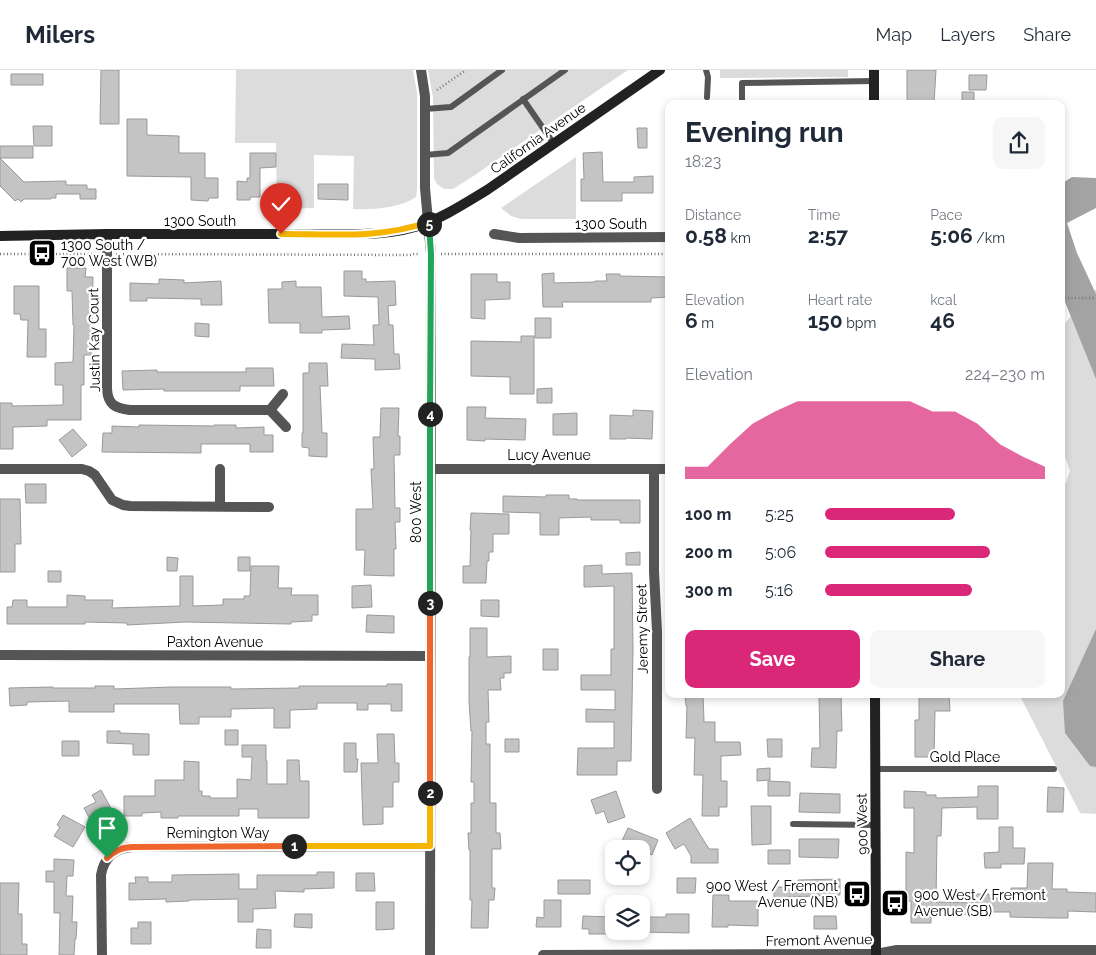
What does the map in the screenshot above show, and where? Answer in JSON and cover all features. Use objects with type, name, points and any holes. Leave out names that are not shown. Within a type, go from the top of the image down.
[{"type":"main road","name":"California Avenue","points":[[428,222],[472,200],[660,70]]},
{"type":"main road","points":[[874,70],[874,100]]},
{"type":"main road","name":"1300 South","points":[[0,236],[366,234],[404,230],[428,222]]},
{"type":"main road","name":"900 West","points":[[875,698],[876,954]]},
{"type":"street","name":"800 West","points":[[420,70],[425,109],[425,188],[431,254],[430,955]]},
{"type":"street","name":"Justin Kay Court","points":[[107,234],[107,389],[108,398],[112,404],[130,410],[270,410]]},
{"type":"street","name":"1300 South","points":[[494,234],[519,238],[665,238]]},
{"type":"street","points":[[283,394],[270,410],[286,427]]},
{"type":"street","points":[[0,468],[74,468],[89,472],[95,475],[112,500],[123,505],[269,507]]},
{"type":"street","points":[[220,469],[220,506]]},
{"type":"street","name":"Lucy Avenue","points":[[430,469],[665,469]]},
{"type":"street","name":"Jeremy Street","points":[[654,469],[657,789]]},
{"type":"street","name":"Paxton Avenue","points":[[0,656],[430,656]]},
{"type":"street","name":"Remington Way","points":[[102,955],[102,869],[107,858],[122,848],[143,846],[430,846]]},
{"type":"street","name":"Fremont Avenue","points":[[543,955],[766,955],[876,954],[897,950],[961,952],[1096,950]]},
{"type":"lane","points":[[425,109],[451,108],[502,70]]},
{"type":"lane","points":[[425,155],[448,153],[564,70]]},
{"type":"lane","points":[[706,70],[708,77],[707,97]]},
{"type":"lane","points":[[742,100],[742,83],[874,81]]},
{"type":"lane","points":[[523,100],[554,144]]},
{"type":"lane","name":"Gold Place","points":[[875,769],[1054,769]]},
{"type":"lane","points":[[793,824],[876,825]]},
{"type":"path","points":[[437,90],[466,70]]},
{"type":"path","points":[[0,254],[413,254]]},
{"type":"path","points":[[438,254],[665,254]]},
{"type":"path","points":[[1065,298],[1096,298]]},
{"type":"shaded area","points":[[236,70],[413,70],[417,93],[416,197],[402,204],[386,208],[353,209],[354,156],[314,155],[314,208],[277,209],[276,143],[235,143]]},
{"type":"shaded area","points":[[428,70],[628,70],[475,175],[453,189],[444,189],[437,184],[434,178],[433,98]]},
{"type":"shaded area","points":[[720,70],[848,70],[848,77],[720,78]]},
{"type":"shaded area","points":[[576,157],[576,219],[521,219],[511,216],[501,208]]},
{"type":"shaded area","points":[[1072,177],[1096,178],[1096,208],[1067,223],[1077,253],[1096,294],[1096,379],[1065,302],[1065,181]]},
{"type":"shaded area","points":[[1096,289],[1096,814],[1080,813],[1021,698],[1065,698],[1065,485],[1070,471],[1065,457],[1065,323]]},
{"type":"shaded area","points":[[1096,629],[1096,767],[1090,766],[1065,733],[1063,701]]},
{"type":"building","points":[[101,70],[119,70],[119,124],[100,124]]},
{"type":"building","points":[[907,70],[936,70],[934,100],[907,100]]},
{"type":"building","points":[[11,74],[43,74],[43,85],[11,85]]},
{"type":"building","points":[[969,75],[987,75],[986,90],[969,90]]},
{"type":"building","points":[[962,92],[974,92],[974,100],[962,100]]},
{"type":"building","points":[[127,119],[147,119],[147,135],[179,136],[179,153],[205,153],[205,178],[218,178],[218,198],[209,198],[208,201],[191,200],[191,177],[127,176]]},
{"type":"building","points":[[33,126],[52,126],[52,146],[34,146]]},
{"type":"building","points":[[637,128],[647,128],[647,148],[638,148]]},
{"type":"building","points":[[0,146],[33,146],[33,158],[0,158]]},
{"type":"building","points":[[602,152],[603,182],[634,182],[634,177],[653,176],[653,193],[622,193],[622,201],[581,201],[581,179],[584,179],[583,153]]},
{"type":"building","points":[[250,153],[276,153],[276,167],[260,168],[260,197],[250,197],[250,200],[237,200],[237,181],[247,182],[247,178],[250,178]]},
{"type":"building","points":[[0,158],[24,182],[66,181],[66,185],[87,185],[87,189],[96,189],[96,199],[80,199],[80,194],[56,194],[56,198],[51,199],[24,199],[21,202],[18,199],[15,201],[0,186]]},
{"type":"building","points":[[318,184],[348,184],[348,200],[318,199]]},
{"type":"building","points":[[67,268],[86,268],[85,277],[93,277],[91,355],[84,355],[84,385],[81,385],[81,420],[47,420],[47,426],[13,427],[13,449],[0,449],[0,403],[12,403],[12,406],[63,405],[63,385],[55,385],[55,363],[73,362],[74,325],[72,291],[67,291]]},
{"type":"building","points":[[344,271],[362,271],[362,279],[366,279],[366,282],[395,281],[396,305],[388,306],[389,325],[393,325],[394,354],[399,354],[400,369],[375,370],[375,359],[341,358],[342,344],[374,345],[373,325],[379,325],[378,297],[344,296]]},
{"type":"building","points":[[554,273],[554,283],[607,281],[606,274],[665,277],[665,297],[651,298],[651,302],[562,302],[563,307],[543,307],[542,274]]},
{"type":"building","points":[[471,274],[497,274],[497,282],[510,282],[510,299],[485,300],[485,319],[471,318]]},
{"type":"building","points":[[159,279],[184,280],[184,283],[221,281],[222,305],[201,305],[201,299],[147,298],[147,301],[130,301],[130,283],[159,284]]},
{"type":"building","points":[[296,281],[296,287],[321,287],[322,317],[349,316],[350,329],[322,330],[322,333],[300,333],[300,323],[269,323],[268,289],[282,289],[282,282]]},
{"type":"building","points":[[14,286],[39,286],[39,329],[46,329],[46,357],[27,357],[28,320],[21,320],[20,314],[14,314]]},
{"type":"building","points":[[535,318],[551,318],[551,338],[535,338]]},
{"type":"building","points":[[195,323],[209,324],[209,337],[195,336]]},
{"type":"building","points":[[521,336],[534,336],[534,394],[510,394],[510,377],[471,376],[471,341],[521,342]]},
{"type":"building","points":[[309,363],[327,363],[328,386],[320,386],[322,433],[327,433],[327,457],[309,456],[309,448],[302,447],[303,373],[309,373]]},
{"type":"building","points":[[246,368],[273,368],[274,386],[240,386],[240,391],[123,390],[122,371],[246,372]]},
{"type":"building","points":[[552,388],[552,403],[537,403],[537,389]]},
{"type":"building","points":[[467,407],[486,407],[485,418],[526,419],[525,440],[467,440]]},
{"type":"building","points":[[381,408],[399,408],[398,436],[400,436],[400,455],[394,455],[395,508],[400,508],[400,522],[395,522],[394,576],[364,575],[365,550],[356,550],[356,509],[373,509],[371,469],[374,469],[373,437],[380,437]]},
{"type":"building","points":[[633,410],[653,411],[652,439],[610,439],[610,415],[633,416]]},
{"type":"building","points":[[577,413],[577,435],[553,435],[553,414]]},
{"type":"building","points":[[139,425],[236,425],[236,428],[264,427],[264,435],[273,435],[273,452],[250,452],[250,444],[201,444],[201,453],[102,452],[103,433],[112,433],[112,426],[139,427]]},
{"type":"building","points":[[73,429],[87,445],[72,457],[59,440]]},
{"type":"building","points":[[25,484],[46,484],[46,503],[26,503]]},
{"type":"building","points":[[546,495],[569,495],[569,499],[577,500],[640,500],[640,523],[620,523],[620,520],[591,520],[591,517],[559,518],[559,535],[540,535],[540,513],[503,512],[503,496],[546,497]]},
{"type":"building","points":[[0,499],[20,499],[21,544],[15,544],[15,572],[0,572]]},
{"type":"building","points":[[471,513],[509,514],[509,534],[493,534],[493,552],[489,552],[486,583],[463,583],[463,566],[470,566]]},
{"type":"building","points":[[640,552],[640,565],[626,565],[626,553]]},
{"type":"building","points":[[167,557],[178,558],[177,571],[167,571]]},
{"type":"building","points":[[238,557],[250,557],[250,571],[238,571]]},
{"type":"building","points":[[602,565],[602,574],[632,573],[631,761],[617,761],[617,775],[577,775],[578,748],[614,748],[614,722],[586,722],[586,709],[615,710],[615,690],[581,690],[581,675],[611,675],[611,649],[614,649],[614,586],[584,587],[584,566]]},
{"type":"building","points":[[251,566],[279,566],[278,588],[292,588],[291,595],[318,595],[318,615],[312,615],[312,621],[291,622],[291,624],[185,622],[127,625],[127,623],[85,622],[85,624],[7,624],[7,607],[12,607],[13,600],[27,600],[27,607],[67,607],[67,595],[85,596],[85,600],[113,600],[112,608],[180,606],[180,576],[193,576],[193,606],[223,605],[223,599],[244,599],[244,596],[250,596]]},
{"type":"building","points":[[48,571],[61,571],[61,582],[48,582]]},
{"type":"building","points":[[371,585],[372,607],[352,608],[352,586]]},
{"type":"building","points":[[481,600],[499,600],[499,617],[481,616]]},
{"type":"building","points":[[367,615],[394,616],[394,633],[366,632]]},
{"type":"building","points":[[470,628],[487,628],[487,657],[511,656],[511,673],[504,673],[504,678],[500,678],[501,690],[488,690],[489,722],[486,722],[486,744],[490,744],[490,803],[496,803],[496,833],[500,833],[501,849],[492,849],[492,888],[495,888],[494,900],[489,900],[488,928],[471,928],[472,900],[470,900],[468,833],[471,833],[471,803],[474,803],[474,782],[471,782]]},
{"type":"building","points":[[543,649],[558,649],[558,670],[543,670]]},
{"type":"building","points":[[387,684],[402,684],[402,711],[391,711],[391,704],[368,704],[368,710],[357,710],[357,703],[317,703],[317,709],[290,710],[290,728],[274,728],[274,708],[231,709],[231,717],[199,717],[199,724],[180,724],[179,704],[114,704],[114,712],[69,712],[69,701],[27,702],[27,705],[10,706],[9,688],[95,688],[95,686],[114,686],[114,689],[231,687],[231,689],[299,688],[299,686],[387,686]]},
{"type":"building","points":[[685,698],[703,698],[704,722],[715,722],[715,742],[740,742],[741,755],[721,756],[721,781],[727,781],[727,807],[719,807],[719,816],[702,816],[703,775],[694,775],[695,738],[686,738]]},
{"type":"building","points":[[819,698],[841,698],[842,731],[837,731],[836,768],[811,767],[812,748],[820,748]]},
{"type":"building","points":[[919,698],[949,698],[950,711],[935,711],[934,757],[915,757],[915,720],[919,720]]},
{"type":"building","points":[[225,730],[238,730],[238,745],[225,745]]},
{"type":"building","points":[[107,731],[149,734],[149,755],[133,755],[133,744],[107,743]]},
{"type":"building","points":[[377,734],[394,734],[395,763],[399,763],[399,782],[393,782],[393,807],[383,807],[383,824],[363,825],[361,763],[378,763]]},
{"type":"building","points":[[505,739],[519,739],[519,752],[505,752]]},
{"type":"building","points":[[767,739],[782,739],[782,757],[768,757]]},
{"type":"building","points":[[62,741],[79,741],[79,756],[62,756]]},
{"type":"building","points":[[344,743],[356,743],[357,772],[344,772]]},
{"type":"building","points":[[242,745],[266,745],[267,784],[287,784],[287,760],[299,760],[300,781],[309,781],[309,818],[258,818],[258,809],[239,809],[239,816],[178,816],[178,818],[161,818],[161,812],[142,813],[142,816],[124,816],[124,796],[155,796],[155,780],[184,780],[184,761],[199,762],[199,791],[202,791],[202,796],[210,796],[210,798],[237,798],[237,779],[251,780],[252,757],[242,757]]},
{"type":"building","points":[[770,768],[770,780],[757,781],[757,769]]},
{"type":"building","points":[[768,781],[790,782],[790,796],[768,796]]},
{"type":"building","points":[[978,786],[998,786],[998,819],[977,819],[977,807],[942,808],[941,836],[937,836],[936,902],[976,903],[976,894],[989,894],[989,898],[1011,898],[1011,888],[1027,888],[1028,863],[1053,863],[1052,889],[1067,889],[1067,892],[1096,893],[1096,912],[1068,911],[1068,918],[1010,917],[1010,912],[985,912],[985,915],[931,913],[931,923],[911,923],[911,901],[906,901],[906,852],[914,853],[914,808],[904,808],[904,791],[926,792],[926,795],[936,795],[936,798],[978,797]]},
{"type":"building","points":[[1048,787],[1064,788],[1063,812],[1047,812]]},
{"type":"building","points":[[101,790],[113,812],[92,823],[84,808],[96,802],[92,795]]},
{"type":"building","points":[[616,791],[625,817],[608,823],[604,811],[596,814],[591,800]]},
{"type":"building","points":[[800,793],[840,794],[840,813],[799,812]]},
{"type":"building","points":[[751,806],[771,806],[771,844],[752,845]]},
{"type":"building","points":[[63,815],[85,827],[73,847],[54,836],[60,827],[57,825]]},
{"type":"building","points":[[690,818],[709,849],[718,849],[718,863],[691,863],[691,856],[684,844],[675,849],[666,833]]},
{"type":"building","points":[[999,827],[1013,827],[1013,848],[1025,848],[1024,864],[1001,864],[1001,868],[985,868],[984,853],[999,852]]},
{"type":"building","points":[[628,828],[658,840],[652,855],[650,854],[650,840],[622,840]]},
{"type":"building","points":[[799,839],[839,839],[838,858],[799,857]]},
{"type":"building","points":[[768,850],[790,850],[790,864],[768,864]]},
{"type":"building","points":[[54,859],[74,860],[73,876],[67,876],[66,896],[73,896],[72,922],[77,922],[74,955],[59,955],[60,913],[54,913],[54,882],[46,882],[46,871],[54,871]]},
{"type":"building","points":[[317,872],[334,872],[334,888],[304,889],[304,892],[275,891],[276,908],[253,909],[253,922],[238,922],[238,899],[166,902],[166,899],[129,900],[129,883],[136,883],[135,877],[148,877],[148,882],[172,882],[172,875],[239,874],[239,889],[257,889],[257,875],[317,875]]},
{"type":"building","points":[[356,873],[374,873],[375,891],[356,891]]},
{"type":"building","points":[[677,878],[696,878],[695,893],[677,893]]},
{"type":"building","points":[[840,879],[840,895],[788,897],[788,901],[774,900],[774,887],[799,887],[798,880]]},
{"type":"building","points":[[558,880],[590,880],[590,894],[558,894]]},
{"type":"building","points":[[0,883],[19,883],[18,914],[22,914],[22,944],[27,944],[27,955],[0,955]]},
{"type":"building","points":[[713,895],[729,895],[729,901],[758,901],[758,926],[728,925],[728,927],[712,927]]},
{"type":"building","points":[[544,900],[561,900],[561,927],[536,927],[537,917],[544,918]]},
{"type":"building","points":[[376,902],[394,902],[394,929],[376,930]]},
{"type":"building","points":[[295,914],[312,914],[312,928],[294,927]]},
{"type":"building","points":[[666,914],[689,914],[689,933],[650,932],[650,917],[666,917]]},
{"type":"building","points":[[583,916],[605,917],[605,934],[589,934],[589,929],[582,929]]},
{"type":"building","points":[[814,916],[836,916],[837,929],[814,929]]},
{"type":"building","points":[[138,922],[151,922],[151,944],[131,944],[131,928],[138,928]]},
{"type":"building","points":[[257,929],[271,930],[271,948],[256,948]]},
{"type":"place","name":"1300 South / 700 West (WB)","points":[[42,253]]},
{"type":"place","name":"900 West / Fremont Avenue (NB)","points":[[857,894]]},
{"type":"place","name":"900 West / Fremont Avenue (SB)","points":[[895,903]]},
{"type":"route","points":[[107,858],[122,848],[127,847],[430,846],[431,254],[428,222],[404,230],[372,234],[281,234]]}]
